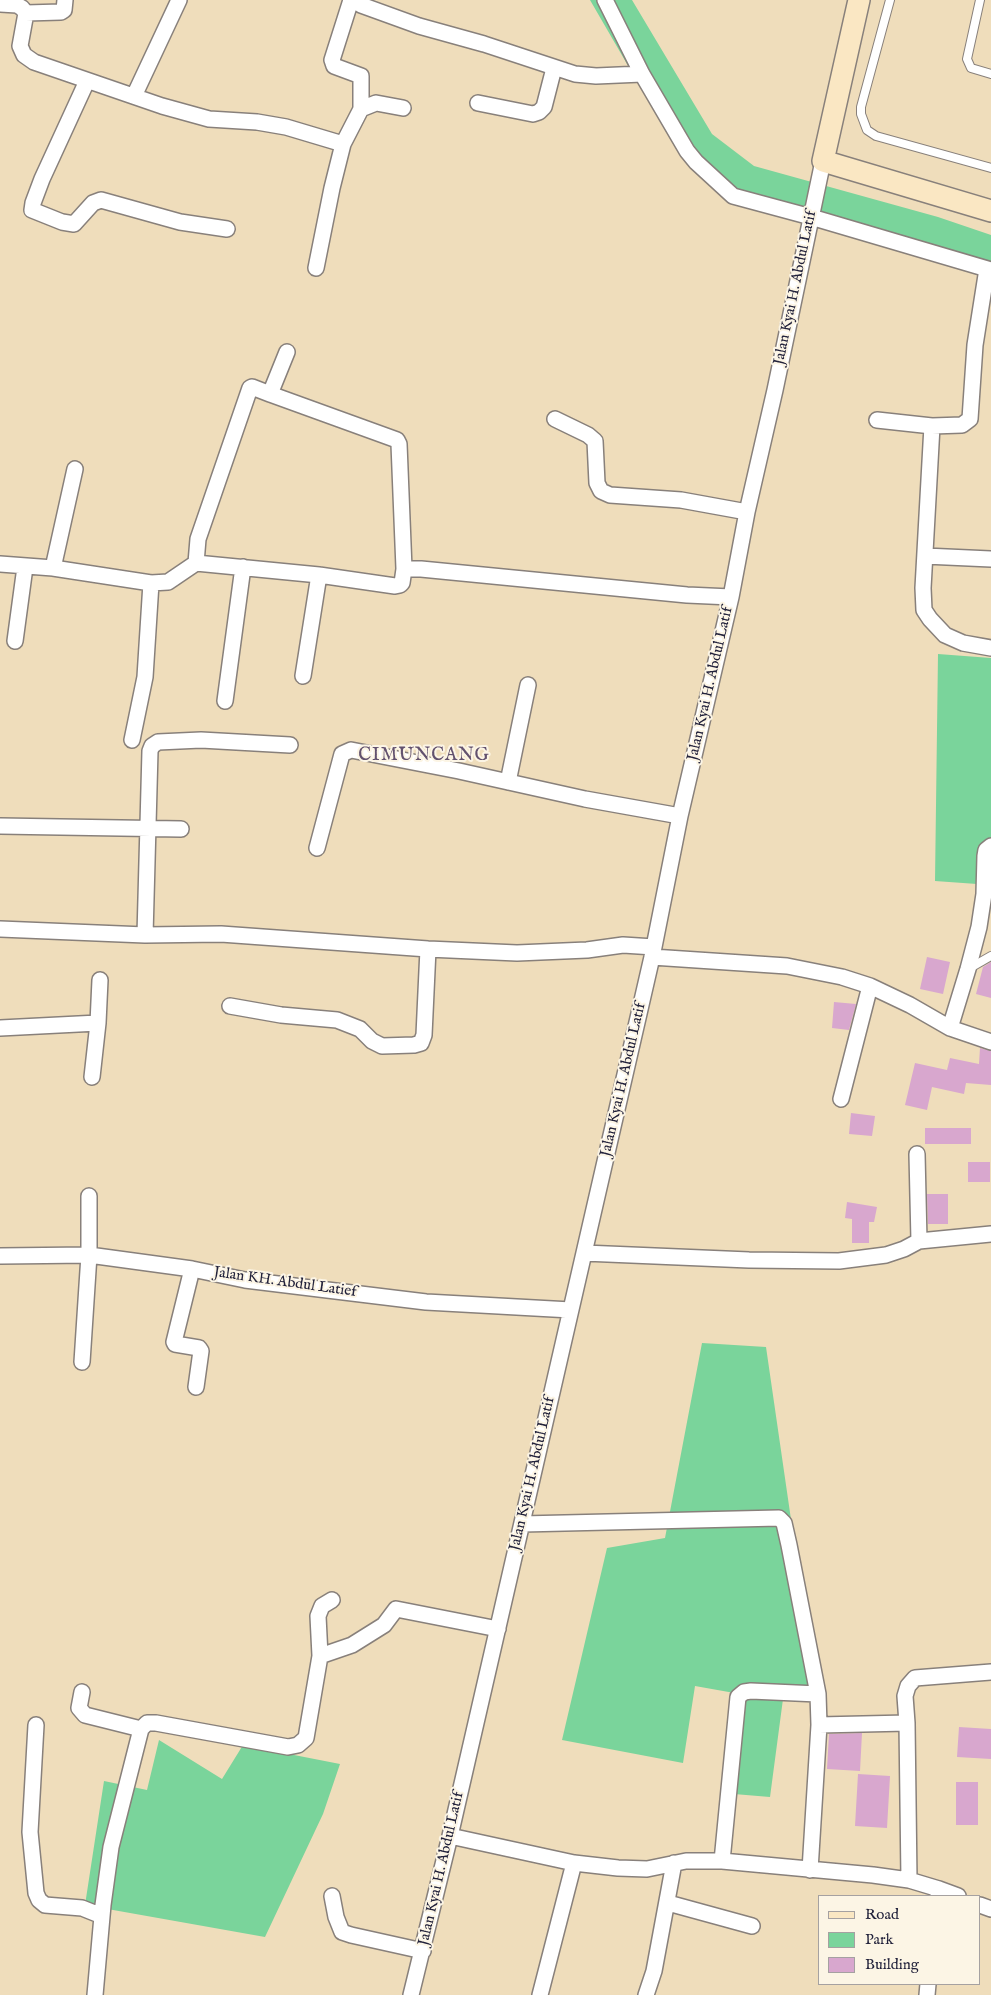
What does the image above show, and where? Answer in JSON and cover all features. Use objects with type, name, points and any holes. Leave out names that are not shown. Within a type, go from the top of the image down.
[{"type":"street","points":[[26,13],[61,12],[64,10],[65,0]]},
{"type":"street","points":[[134,96],[179,0]]},
{"type":"street","points":[[316,268],[343,144],[361,109],[361,76],[334,66],[332,60],[353,0],[361,5],[418,26],[484,44],[575,74],[596,76],[642,74]]},
{"type":"street","points":[[605,0],[642,74],[696,162],[733,196],[989,269],[975,345],[970,419],[962,425],[932,426],[877,420]]},
{"type":"street","points":[[859,0],[823,161],[991,211]]},
{"type":"street","points":[[0,4],[17,5],[26,13],[20,46],[24,55],[34,62],[87,81],[209,119],[257,122],[286,127],[343,144]]},
{"type":"street","points":[[478,103],[533,114],[539,112],[544,107],[554,68]]},
{"type":"street","points":[[87,81],[42,179],[32,210],[62,222],[74,224],[93,203],[101,200],[180,222],[227,229]]},
{"type":"street","points":[[361,109],[376,103],[403,108]]},
{"type":"street","name":"Jalan Kyai H. Abdul Latif","points":[[411,1995],[450,1836],[653,952],[680,816],[731,597],[747,512],[775,390],[823,161]]},
{"type":"street","points":[[270,394],[287,352]]},
{"type":"street","points":[[0,564],[53,568],[151,583],[168,582],[196,563],[319,575],[395,586],[400,585],[404,569],[399,444],[397,440],[253,387],[250,388],[198,539],[196,563]]},
{"type":"street","points":[[554,418],[588,434],[595,441],[597,483],[601,491],[610,495],[681,500],[747,512]]},
{"type":"street","points":[[932,426],[924,610],[930,619],[951,638],[963,643],[991,648]]},
{"type":"street","points":[[53,568],[75,469]]},
{"type":"street","points":[[925,556],[991,559]]},
{"type":"street","points":[[15,641],[25,567]]},
{"type":"street","points":[[224,701],[243,567]]},
{"type":"street","points":[[404,569],[671,594],[731,597]]},
{"type":"street","points":[[303,676],[319,575]]},
{"type":"street","points":[[132,740],[145,677],[151,583]]},
{"type":"street","points":[[508,782],[528,685]]},
{"type":"street","points":[[145,935],[150,751],[152,746],[158,742],[201,740],[290,744]]},
{"type":"street","points":[[317,848],[342,754],[345,751],[351,750],[368,752],[585,799],[680,816]]},
{"type":"street","points":[[0,826],[148,830],[181,829]]},
{"type":"street","points":[[950,1028],[968,969],[982,913],[986,850],[991,846]]},
{"type":"street","points":[[0,929],[145,935],[222,934],[428,949],[517,953],[587,950],[623,945],[653,952],[787,966],[823,972],[870,986],[910,1005],[950,1028],[991,1042]]},
{"type":"street","points":[[230,1006],[281,1015],[338,1020],[360,1030],[372,1041],[382,1046],[414,1046],[420,1043],[424,1035],[428,949]]},
{"type":"street","points":[[92,1077],[98,1023],[100,980]]},
{"type":"street","points":[[841,1099],[870,986]]},
{"type":"street","points":[[0,1028],[98,1023]]},
{"type":"street","points":[[917,1154],[918,1241]]},
{"type":"street","points":[[82,1362],[89,1255],[89,1196]]},
{"type":"street","points":[[584,1253],[839,1261],[886,1255],[904,1249],[918,1241],[991,1234]]},
{"type":"street","name":"Jalan KH. Abdul Latief","points":[[0,1256],[89,1255],[192,1268],[245,1280],[426,1302],[571,1310]]},
{"type":"street","points":[[192,1268],[174,1342],[175,1344],[200,1348],[196,1387]]},
{"type":"street","points":[[522,1524],[779,1518],[784,1523],[818,1694],[820,1724],[810,1870]]},
{"type":"street","points":[[95,1995],[110,1847],[141,1729],[147,1722],[288,1747],[298,1745],[306,1738],[320,1656],[318,1616],[322,1606],[332,1600]]},
{"type":"street","points":[[320,1656],[352,1646],[384,1625],[396,1610],[498,1629]]},
{"type":"street","points":[[909,1880],[905,1696],[908,1686],[915,1678],[991,1672]]},
{"type":"street","points":[[722,1862],[738,1697],[744,1692],[751,1691],[818,1694]]},
{"type":"street","points":[[82,1692],[79,1708],[85,1715],[141,1729]]},
{"type":"street","points":[[820,1724],[907,1723]]},
{"type":"street","points":[[36,1725],[30,1832],[36,1893],[39,1900],[45,1905],[82,1908],[102,1916]]},
{"type":"street","points":[[450,1836],[574,1863],[647,1869],[686,1861],[722,1862],[873,1875],[909,1880],[938,1893],[951,1895]]},
{"type":"street","points":[[540,1995],[574,1863]]},
{"type":"street","points":[[646,1995],[654,1972],[674,1864]]},
{"type":"street","points":[[332,1896],[336,1918],[342,1932],[351,1936],[423,1951]]},
{"type":"street","points":[[668,1903],[752,1926]]},
{"type":"lane","points":[[890,0],[861,107],[860,114],[867,130],[876,136],[991,168]]},
{"type":"lane","points":[[980,0],[967,59],[971,68],[991,74]]},
{"type":"lane","points":[[968,969],[991,956]]},
{"type":"green space","points":[[590,0],[632,0],[712,134],[754,166],[938,217],[991,235],[991,269],[734,199],[675,147]]},
{"type":"green space","points":[[938,654],[991,658],[991,885],[935,881]]},
{"type":"green space","points":[[702,1343],[766,1347],[816,1692],[783,1699],[770,1797],[734,1794],[740,1694],[695,1686],[683,1763],[562,1740],[607,1548],[665,1538]]},
{"type":"green space","points":[[159,1740],[222,1779],[243,1745],[340,1764],[323,1814],[265,1937],[85,1905],[104,1781],[147,1790]]},
{"type":"building","points":[[927,957],[950,962],[943,994],[920,989]]},
{"type":"building","points":[[991,962],[991,998],[976,994],[983,967]]},
{"type":"building","points":[[834,1002],[856,1004],[849,1030],[832,1028]]},
{"type":"building","points":[[980,1048],[991,1051],[991,1085],[966,1083],[964,1094],[932,1087],[927,1110],[905,1105],[915,1063],[947,1070],[950,1058],[979,1064]]},
{"type":"building","points":[[851,1113],[875,1116],[872,1136],[849,1134]]},
{"type":"building","points":[[925,1128],[971,1128],[971,1144],[925,1144]]},
{"type":"building","points":[[968,1162],[990,1162],[990,1182],[968,1182]]},
{"type":"building","points":[[927,1194],[948,1194],[948,1224],[928,1224]]},
{"type":"building","points":[[847,1202],[877,1207],[874,1222],[869,1222],[869,1243],[852,1243],[852,1219],[845,1218]]},
{"type":"building","points":[[959,1727],[991,1729],[991,1759],[957,1757]]},
{"type":"building","points":[[862,1733],[860,1771],[827,1769],[829,1734]]},
{"type":"building","points":[[858,1774],[890,1776],[887,1828],[855,1826]]},
{"type":"building","points":[[956,1782],[978,1782],[978,1825],[956,1825]]},
{"type":"district","name":"CIMUNCANG","points":[[424,756]]}]
